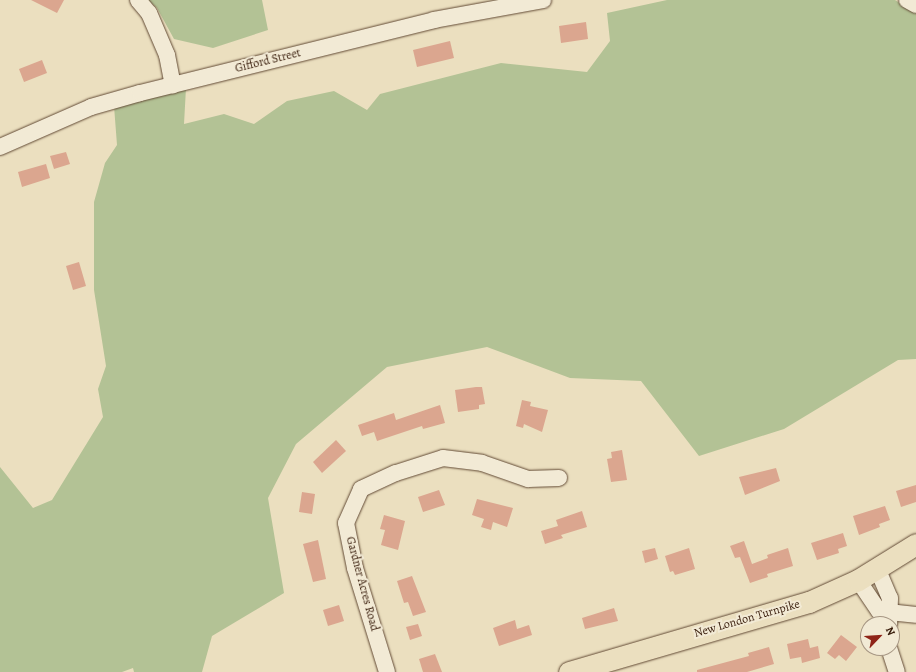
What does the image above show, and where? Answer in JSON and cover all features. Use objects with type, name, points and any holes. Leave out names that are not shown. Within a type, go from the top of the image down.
[{"type":"main road","name":"New London Turnpike","points":[[568,672],[809,602],[858,580],[916,544]]},
{"type":"street","points":[[138,0],[149,13],[164,48],[173,85]]},
{"type":"street","name":"Gifford Street","points":[[0,147],[91,107],[434,20],[543,0]]},
{"type":"street","points":[[907,0],[916,6]]},
{"type":"street","name":"Gardner Acres Road","points":[[387,672],[355,568],[346,523],[361,489],[396,473],[443,458],[482,463],[528,480],[559,478]]},
{"type":"street","points":[[877,568],[889,595],[890,616]]},
{"type":"street","points":[[858,580],[877,609],[886,616]]},
{"type":"street","points":[[900,617],[916,615]]},
{"type":"street","points":[[892,656],[897,672]]},
{"type":"green space","points":[[148,0],[262,0],[268,30],[213,48],[174,39],[157,8]]},
{"type":"green space","points":[[667,0],[895,0],[916,13],[916,359],[898,360],[784,429],[699,456],[641,381],[570,378],[487,347],[387,367],[296,444],[268,498],[284,593],[212,636],[202,672],[134,672],[133,668],[122,672],[0,672],[0,467],[33,508],[52,500],[103,417],[98,389],[106,366],[94,290],[94,202],[105,163],[117,145],[114,106],[186,88],[184,124],[224,114],[254,124],[287,101],[334,91],[367,110],[380,94],[501,63],[587,72],[610,41],[607,13]]},
{"type":"building","points":[[31,0],[64,0],[57,13]]},
{"type":"building","points":[[586,22],[588,39],[561,43],[559,26]]},
{"type":"building","points":[[450,41],[454,58],[417,67],[413,50]]},
{"type":"building","points":[[42,60],[47,73],[24,82],[19,69]]},
{"type":"building","points":[[66,152],[70,164],[54,169],[50,156]]},
{"type":"building","points":[[46,164],[50,178],[22,187],[18,172]]},
{"type":"building","points":[[79,262],[86,286],[73,290],[66,266]]},
{"type":"building","points":[[482,387],[485,404],[479,405],[479,409],[458,412],[455,390]]},
{"type":"building","points":[[522,400],[531,402],[530,406],[548,410],[542,432],[524,424],[523,428],[516,426]]},
{"type":"building","points":[[440,405],[445,423],[423,429],[422,426],[377,441],[374,432],[362,436],[358,425],[394,413],[396,420]]},
{"type":"building","points":[[336,440],[346,451],[322,473],[313,462]]},
{"type":"building","points":[[622,450],[627,480],[611,482],[607,459],[612,458],[611,452]]},
{"type":"building","points":[[776,468],[780,481],[745,495],[739,477]]},
{"type":"building","points":[[916,485],[916,502],[901,507],[896,491]]},
{"type":"building","points":[[439,490],[445,505],[423,512],[418,497]]},
{"type":"building","points":[[302,492],[315,494],[312,514],[299,512]]},
{"type":"building","points":[[477,499],[513,508],[507,527],[493,522],[491,530],[481,527],[484,519],[472,515]]},
{"type":"building","points":[[885,506],[890,520],[879,524],[880,527],[859,535],[853,516]]},
{"type":"building","points":[[582,511],[587,527],[561,535],[563,538],[545,544],[541,531],[558,526],[556,520]]},
{"type":"building","points":[[384,515],[405,521],[398,550],[381,545],[385,530],[380,529]]},
{"type":"building","points":[[843,533],[847,546],[838,549],[839,553],[817,560],[811,543]]},
{"type":"building","points":[[318,540],[326,579],[313,582],[303,544]]},
{"type":"building","points":[[744,541],[752,564],[768,558],[767,555],[788,548],[793,566],[767,574],[768,577],[750,583],[740,557],[735,558],[730,546]]},
{"type":"building","points":[[655,548],[658,559],[645,563],[642,551]]},
{"type":"building","points":[[689,548],[695,569],[675,575],[673,571],[670,572],[665,556]]},
{"type":"building","points":[[412,576],[426,612],[413,616],[408,602],[404,603],[397,581]]},
{"type":"building","points":[[339,605],[344,621],[328,626],[323,610]]},
{"type":"building","points":[[614,608],[618,621],[585,629],[582,618]]},
{"type":"building","points":[[515,620],[517,629],[529,625],[532,635],[499,646],[493,628]]},
{"type":"building","points":[[418,624],[422,636],[410,640],[406,627]]},
{"type":"building","points":[[841,635],[857,647],[846,661],[839,655],[835,659],[827,653]]},
{"type":"building","points":[[808,639],[810,648],[818,646],[820,658],[802,663],[801,657],[790,659],[787,644]]},
{"type":"building","points":[[769,647],[774,664],[747,672],[697,672],[697,670],[749,656],[748,653]]},
{"type":"building","points":[[435,654],[442,672],[423,672],[419,659]]}]
